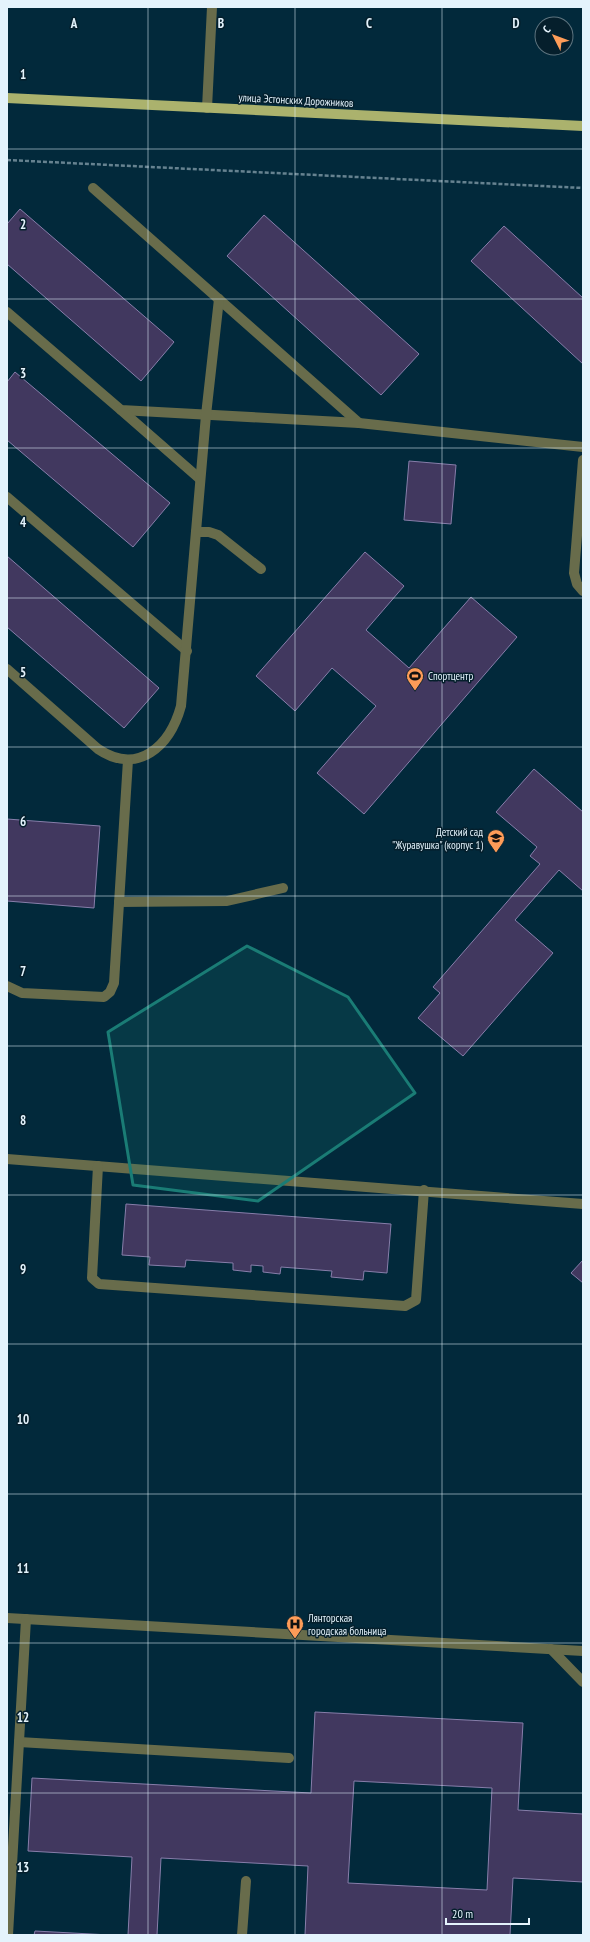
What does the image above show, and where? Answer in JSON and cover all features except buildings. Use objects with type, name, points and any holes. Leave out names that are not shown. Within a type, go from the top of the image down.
[{"type":"main road","name":"улица Эстонских Дорожников","points":[[7,98],[583,126]]},
{"type":"lane","points":[[207,108],[212,7]]},
{"type":"lane","points":[[93,188],[359,423]]},
{"type":"lane","points":[[7,669],[98,749],[108,756],[128,760],[146,755],[159,747],[170,735],[177,721],[181,706],[187,651],[200,479],[219,299]]},
{"type":"lane","points":[[7,312],[200,479]]},
{"type":"lane","points":[[121,410],[359,423],[583,447]]},
{"type":"lane","points":[[583,460],[574,573],[577,584],[583,591]]},
{"type":"lane","points":[[7,497],[187,651]]},
{"type":"lane","points":[[196,532],[209,532],[218,535],[261,569]]},
{"type":"lane","points":[[7,986],[22,993],[104,997],[110,992],[114,983],[128,760]]},
{"type":"lane","points":[[119,902],[227,901],[283,888]]},
{"type":"lane","points":[[7,1159],[424,1190],[583,1204]]},
{"type":"lane","points":[[98,1166],[92,1278],[99,1284],[115,1286],[405,1306],[416,1300],[424,1190]]},
{"type":"lane","points":[[7,1618],[583,1651]]},
{"type":"lane","points":[[8,1935],[26,1619]]},
{"type":"lane","points":[[551,1649],[583,1682]]},
{"type":"lane","points":[[20,1742],[289,1758]]},
{"type":"lane","points":[[242,1935],[246,1881]]},
{"type":"path","points":[[7,160],[583,188]]},
{"type":"highlighted area","points":[[247,946],[348,997],[415,1093],[258,1201],[133,1185],[108,1032]]},
{"type":"place","name":"Спортцентр","points":[[415,691]]},
{"type":"place","name":"Детский сад \"Журавушка\" (корпус 1)","points":[[496,853]]},
{"type":"place","name":"Лянторская городская больница","points":[[295,1639]]}]
